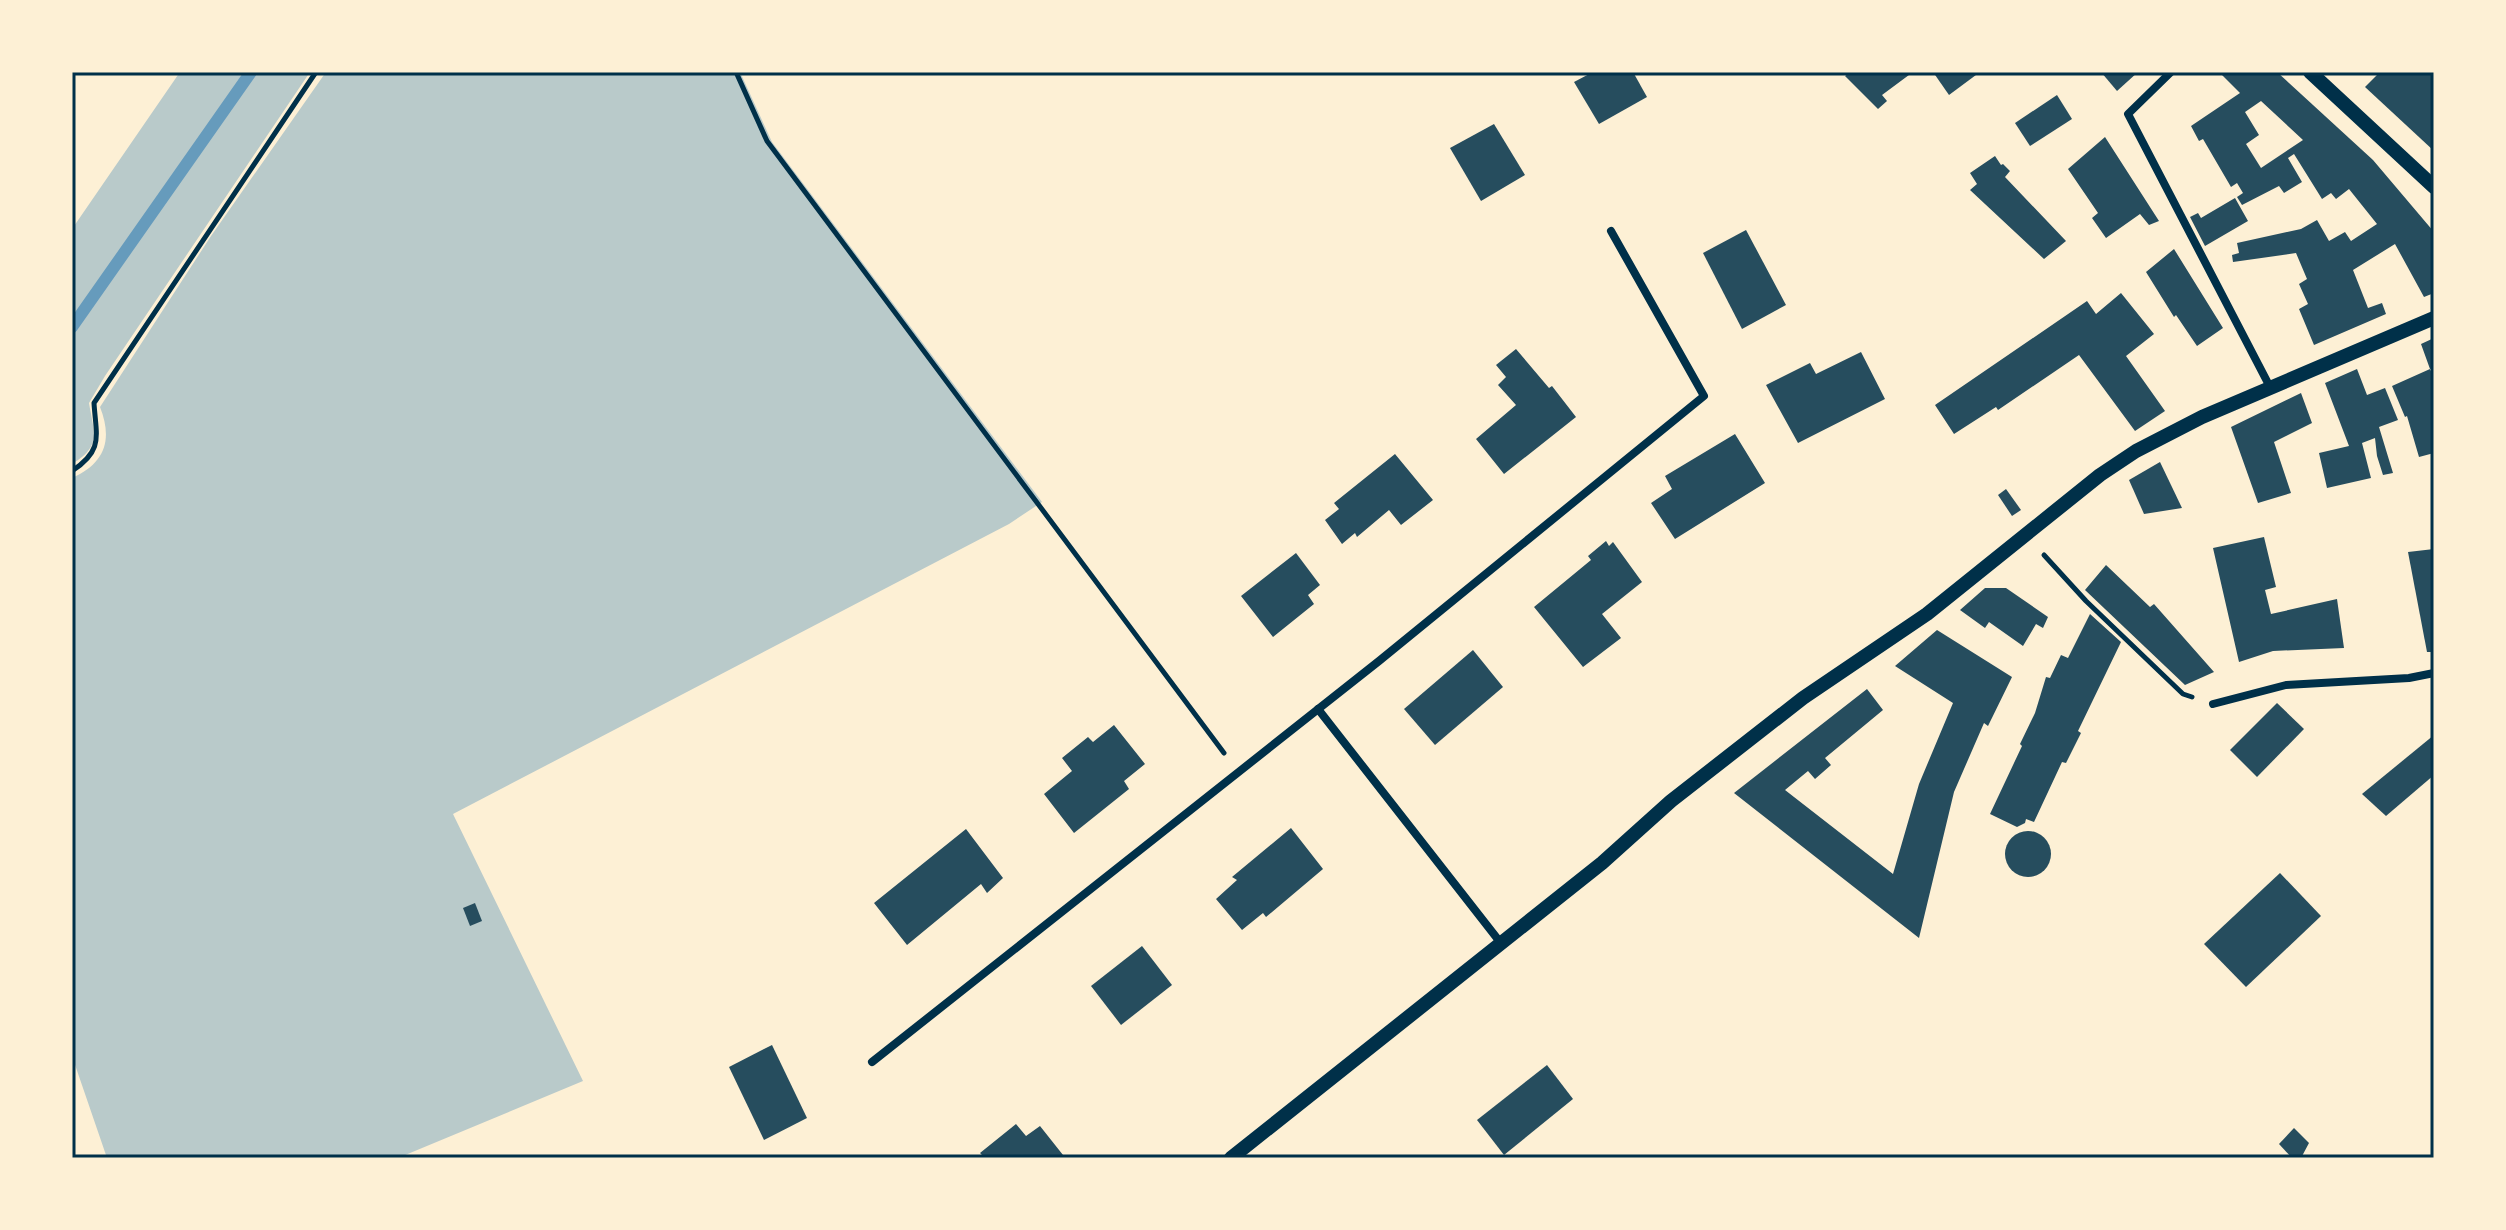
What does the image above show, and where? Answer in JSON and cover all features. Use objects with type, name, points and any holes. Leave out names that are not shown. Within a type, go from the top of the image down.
[{"type":"street","points":[[2171,72],[2128,114],[2270,387]]},
{"type":"street","points":[[2310,72],[2434,187]]},
{"type":"street","points":[[872,1062],[1318,709],[1704,396],[1611,231]]},
{"type":"street","points":[[1231,1158],[1602,863],[1671,801],[1792,707],[1927,614],[2100,475],[2170,432],[2434,318]]},
{"type":"street","points":[[2213,704],[2286,685],[2409,678],[2434,673]]},
{"type":"street","points":[[1318,709],[1500,942]]},
{"type":"path","points":[[72,471],[94,451],[98,435],[94,403],[316,72]]},
{"type":"path","points":[[736,72],[767,141],[1238,772]]},
{"type":"path","points":[[2056,570],[2183,694],[2213,704]]},
{"type":"shaded area","points":[[180,72],[310,72],[105,376],[89,403],[94,431],[92,445],[72,464],[72,229]]},
{"type":"shaded area","points":[[326,72],[740,72],[772,142],[1042,502],[1009,524],[453,814],[583,1081],[398,1158],[107,1158],[72,1056],[72,478],[92,465],[103,449],[106,430],[100,407],[211,236]]},
{"type":"building","points":[[1593,72],[1633,72],[1647,97],[1599,124],[1574,82]]},
{"type":"building","points":[[1851,72],[1913,72],[1882,95],[1887,101],[1878,109],[1845,76]]},
{"type":"building","points":[[1933,72],[1980,72],[1949,95]]},
{"type":"building","points":[[2101,72],[2138,72],[2117,91]]},
{"type":"building","points":[[2219,72],[2277,72],[2373,160],[2434,232],[2434,293],[2424,297],[2395,244],[2353,270],[2368,308],[2382,303],[2386,314],[2314,345],[2299,309],[2308,304],[2299,284],[2307,279],[2296,253],[2233,262],[2232,255],[2239,253],[2237,243],[2301,229],[2317,220],[2329,241],[2345,232],[2351,241],[2377,224],[2349,189],[2336,199],[2331,193],[2322,199],[2294,154],[2288,158],[2302,182],[2284,193],[2279,186],[2242,205],[2237,197],[2243,193],[2237,183],[2231,187],[2203,139],[2199,141],[2191,126],[2240,93]],"holes":[[[2261,101],[2303,140],[2261,168],[2246,144],[2259,135],[2245,112]]]},
{"type":"building","points":[[2380,72],[2434,72],[2434,151],[2365,87]]},
{"type":"building","points":[[2057,95],[2072,119],[2030,146],[2015,123]]},
{"type":"building","points":[[1494,124],[1525,175],[1481,201],[1450,148]]},
{"type":"building","points":[[2105,137],[2159,221],[2149,225],[2140,214],[2106,238],[2092,218],[2098,213],[2068,169]]},
{"type":"building","points":[[1995,156],[2010,171],[2005,177],[2066,241],[2044,259],[1970,190],[1977,184],[1970,173]]},
{"type":"building","points":[[2235,198],[2248,221],[2205,246],[2190,217],[2198,213],[2201,218]]},
{"type":"building","points":[[1746,230],[1786,305],[1742,329],[1703,253]]},
{"type":"building","points":[[2174,249],[2223,328],[2197,346],[2176,315],[2174,317],[2146,272]]},
{"type":"building","points":[[2121,293],[2154,334],[2126,356],[2165,411],[2135,431],[2079,355],[1998,410],[1996,407],[1954,434],[1935,405],[2087,301],[2096,314]]},
{"type":"building","points":[[2434,338],[2434,368],[2430,369],[2421,344]]},
{"type":"building","points":[[1516,349],[1549,388],[1552,386],[1576,417],[1504,474],[1476,439],[1516,405],[1498,385],[1506,377],[1496,365]]},
{"type":"building","points":[[1861,352],[1885,399],[1798,443],[1766,385],[1810,363],[1816,374]]},
{"type":"building","points":[[2357,369],[2367,395],[2385,388],[2398,420],[2379,427],[2393,473],[2383,475],[2375,438],[2362,443],[2371,478],[2327,488],[2319,453],[2349,446],[2325,383]]},
{"type":"building","points":[[2430,369],[2434,378],[2434,453],[2419,457],[2407,416],[2392,386]]},
{"type":"building","points":[[2301,393],[2312,423],[2274,442],[2291,493],[2258,503],[2231,427]]},
{"type":"building","points":[[1735,434],[1765,483],[1675,539],[1651,503],[1672,489],[1665,476]]},
{"type":"building","points":[[1395,454],[1433,500],[1401,525],[1389,510],[1357,537],[1355,533],[1342,544],[1325,520],[1339,509],[1334,503]]},
{"type":"building","points":[[2160,462],[2182,508],[2144,514],[2129,480]]},
{"type":"building","points":[[2006,489],[2021,510],[2012,516],[1998,495]]},
{"type":"building","points":[[2264,537],[2276,587],[2265,590],[2271,614],[2337,599],[2344,648],[2273,651],[2239,662],[2213,548]]},
{"type":"building","points":[[1606,541],[1609,546],[1613,542],[1642,582],[1602,614],[1621,638],[1583,667],[1534,607],[1591,560],[1588,556]]},
{"type":"building","points":[[2434,549],[2434,652],[2427,652],[2408,552]]},
{"type":"building","points":[[1296,553],[1320,585],[1308,595],[1314,604],[1273,637],[1241,596]]},
{"type":"building","points":[[2106,565],[2150,607],[2154,604],[2214,672],[2185,685],[2085,590]]},
{"type":"building","points":[[1985,588],[2006,588],[2048,617],[2043,628],[2036,624],[2023,646],[1989,622],[1985,628],[1960,610]]},
{"type":"building","points":[[2090,614],[2121,642],[2078,731],[2081,733],[2066,763],[2062,762],[2034,822],[2026,819],[2017,827],[1990,814],[2022,746],[2020,744],[2035,713],[2046,677],[2050,678],[2061,655],[2068,658]]},
{"type":"building","points":[[1937,630],[2012,677],[1988,726],[1984,723],[1954,792],[1919,938],[1734,793],[1867,689],[1883,710],[1825,758],[1831,765],[1815,779],[1808,771],[1785,790],[1893,874],[1919,784],[1953,703],[1895,666]]},
{"type":"building","points":[[1473,650],[1503,687],[1435,745],[1404,709]]},
{"type":"building","points":[[2277,703],[2304,729],[2257,777],[2230,750]]},
{"type":"building","points":[[1114,725],[1145,764],[1124,781],[1129,789],[1074,833],[1044,794],[1072,771],[1062,758],[1088,737],[1093,742]]},
{"type":"building","points":[[2434,735],[2434,775],[2386,816],[2362,794]]},
{"type":"building","points":[[1291,828],[1323,869],[1266,917],[1263,913],[1242,930],[1216,899],[1237,880],[1232,877]]},
{"type":"building","points":[[966,829],[1003,878],[987,893],[981,884],[907,945],[874,903]]},
{"type":"building","points":[[2028,831],[2045,837],[2051,854],[2045,871],[2028,877],[2011,871],[2005,854],[2011,837]]},
{"type":"building","points":[[2280,873],[2321,916],[2246,987],[2204,944]]},
{"type":"building","points":[[475,903],[482,921],[470,926],[463,908]]},
{"type":"building","points":[[1142,946],[1172,985],[1121,1025],[1091,986]]},
{"type":"building","points":[[772,1045],[807,1118],[764,1140],[729,1067]]},
{"type":"building","points":[[1547,1065],[1573,1099],[1504,1155],[1477,1120]]},
{"type":"building","points":[[1016,1124],[1026,1136],[1040,1126],[1063,1155],[1058,1158],[985,1158],[980,1153]]},
{"type":"building","points":[[2294,1128],[2309,1143],[2301,1158],[2292,1158],[2279,1144]]},
{"type":"waterway","points":[[72,327],[251,72]]}]
